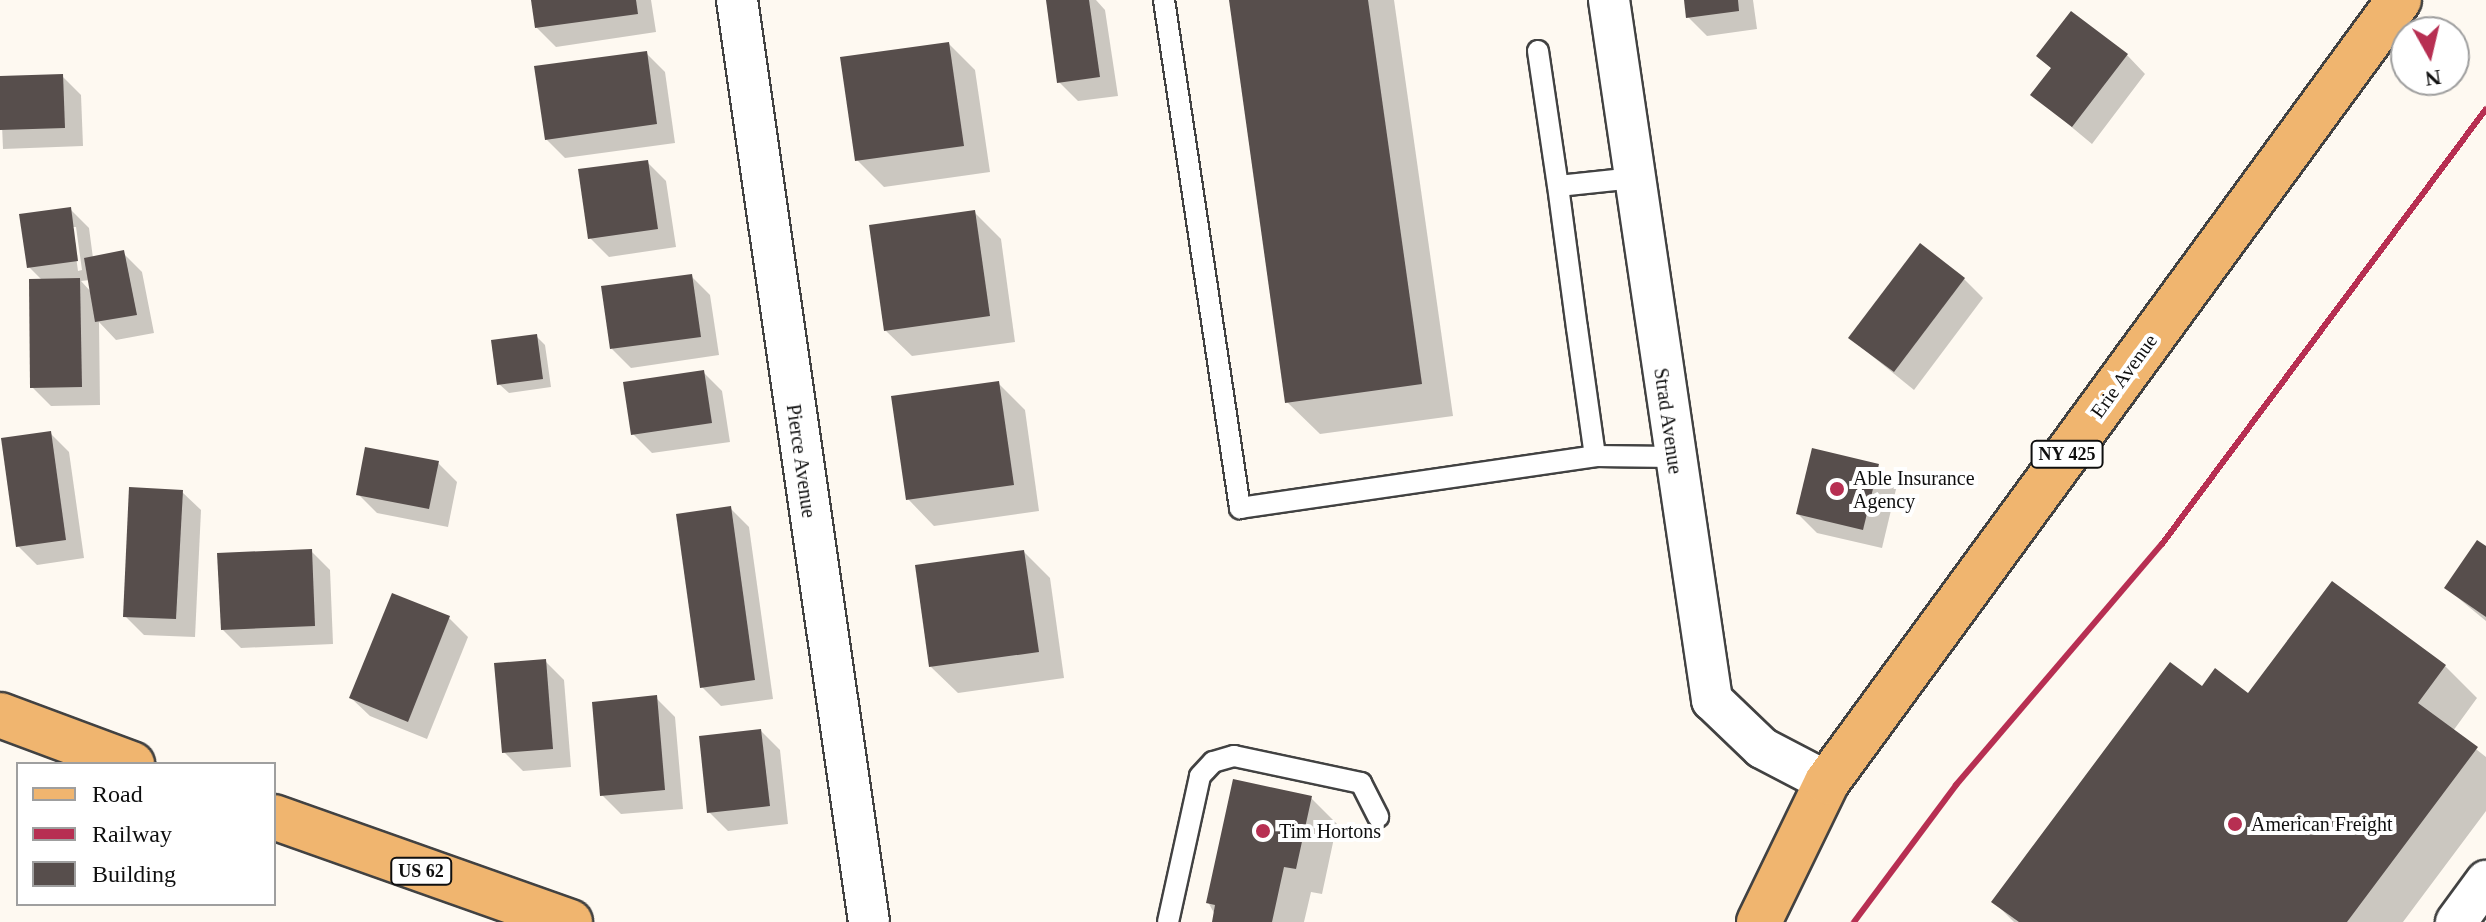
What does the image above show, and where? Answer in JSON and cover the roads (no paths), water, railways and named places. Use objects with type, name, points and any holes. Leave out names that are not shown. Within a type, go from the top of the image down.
[{"type":"main road","name":"Erie Avenue","points":[[1759,922],[1827,782],[2399,0]]},
{"type":"main road","points":[[0,715],[127,762]]},
{"type":"main road","name":"US 62","points":[[276,818],[570,922]]},
{"type":"street","name":"Pierce Avenue","points":[[737,0],[869,922]]},
{"type":"street","name":"Strad Avenue","points":[[1609,0],[1673,457],[1712,700],[1762,748],[1827,782]]},
{"type":"street","points":[[2456,922],[2486,881]]},
{"type":"lane","points":[[1164,0],[1240,508],[1595,456],[1673,457]]},
{"type":"lane","points":[[1538,51],[1595,456]]},
{"type":"lane","points":[[1558,186],[1634,178]]},
{"type":"lane","points":[[1168,922],[1200,776],[1213,762],[1234,756],[1361,783],[1378,817]]},
{"type":"railway","points":[[1854,922],[1956,785],[2162,544],[2486,109]]},
{"type":"place","name":"Able Insurance Agency","points":[[1837,489]]},
{"type":"place","name":"American Freight","points":[[2235,824]]},
{"type":"place","name":"Tim Hortons","points":[[1263,831]]}]
